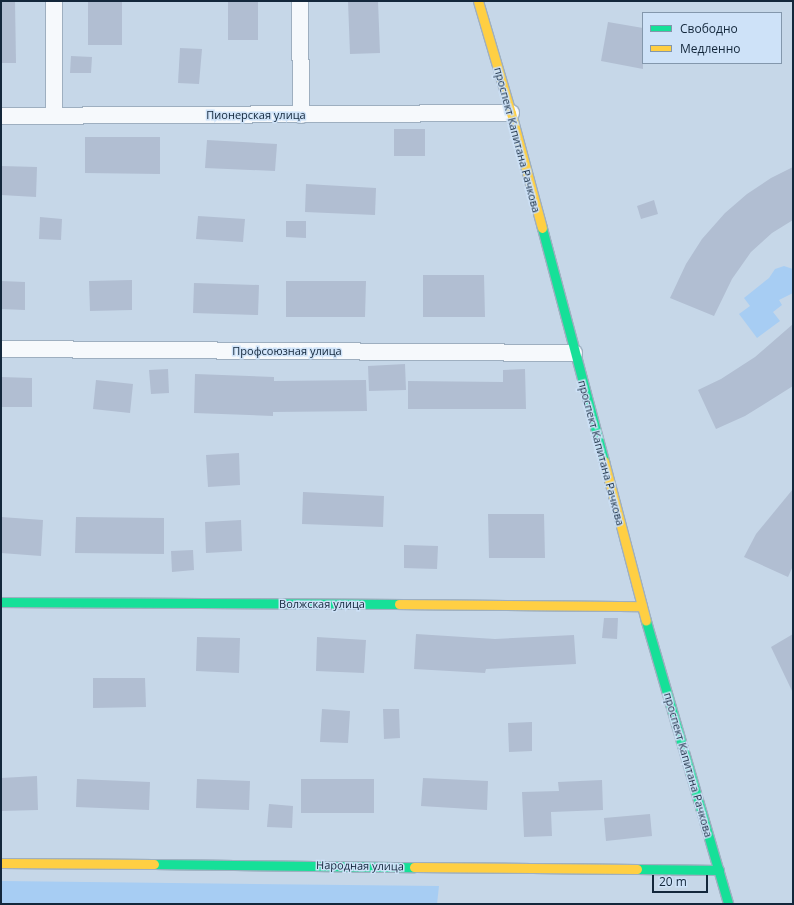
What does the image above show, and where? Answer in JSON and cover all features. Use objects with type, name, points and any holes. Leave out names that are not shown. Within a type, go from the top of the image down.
[{"type":"street","points":[[54,1],[54,116]]},
{"type":"street","points":[[300,1],[301,115]]},
{"type":"street","name":"проспект Капитана Рачкова","points":[[478,1],[511,113],[642,606],[728,904]]},
{"type":"street","name":"Пионерская улица","points":[[1,116],[511,113]]},
{"type":"street","name":"Профсоюзная улица","points":[[1,349],[574,353]]},
{"type":"street","name":"Волжская улица","points":[[1,602],[642,606]]},
{"type":"street","name":"Народная улица","points":[[1,863],[718,870]]},
{"type":"shaded area","points":[[784,266],[793,269],[793,293],[779,300],[782,305],[773,312],[780,321],[757,338],[739,314],[750,306],[744,298],[769,278],[775,269]]},
{"type":"shaded area","points":[[1,881],[439,886],[437,904],[1,904]]},
{"type":"building","points":[[1,1],[15,1],[16,63],[1,63]]},
{"type":"building","points":[[88,1],[122,1],[122,45],[88,45]]},
{"type":"building","points":[[228,1],[258,1],[258,40],[228,40]]},
{"type":"building","points":[[348,1],[378,1],[380,53],[350,54]]},
{"type":"building","points":[[608,22],[642,28],[643,69],[601,61]]},
{"type":"building","points":[[180,48],[202,49],[199,84],[178,83]]},
{"type":"building","points":[[71,56],[92,57],[91,73],[70,73]]},
{"type":"building","points":[[394,129],[425,129],[425,156],[394,156]]},
{"type":"building","points":[[85,137],[160,137],[160,174],[85,173]]},
{"type":"building","points":[[207,140],[277,144],[275,171],[205,168]]},
{"type":"building","points":[[1,166],[37,167],[36,197],[1,195]]},
{"type":"building","points":[[793,167],[793,220],[772,233],[751,252],[732,279],[714,316],[670,298],[686,264],[702,239],[725,213],[747,194],[771,178]]},
{"type":"building","points":[[306,184],[376,188],[375,215],[305,212]]},
{"type":"building","points":[[654,200],[658,214],[641,219],[637,206]]},
{"type":"building","points":[[198,216],[245,219],[243,242],[196,239]]},
{"type":"building","points":[[40,217],[62,219],[61,240],[39,239]]},
{"type":"building","points":[[286,221],[306,221],[306,238],[286,237]]},
{"type":"building","points":[[423,275],[484,275],[485,317],[423,317]]},
{"type":"building","points":[[132,280],[132,310],[90,311],[89,281]]},
{"type":"building","points":[[1,281],[25,282],[25,310],[1,309]]},
{"type":"building","points":[[286,281],[366,281],[365,317],[286,317]]},
{"type":"building","points":[[194,283],[259,285],[258,315],[193,313]]},
{"type":"building","points":[[793,324],[793,386],[745,416],[716,429],[698,390],[721,379],[755,357]]},
{"type":"building","points":[[405,364],[406,390],[369,391],[368,366]]},
{"type":"building","points":[[168,369],[169,393],[151,394],[149,370]]},
{"type":"building","points":[[525,369],[526,409],[408,409],[408,381],[503,382],[503,370]]},
{"type":"building","points":[[195,374],[274,377],[274,381],[366,380],[367,411],[273,412],[273,416],[194,413]]},
{"type":"building","points":[[1,377],[32,378],[32,407],[1,407]]},
{"type":"building","points":[[96,380],[133,384],[130,413],[93,409]]},
{"type":"building","points":[[239,453],[240,485],[208,487],[206,455]]},
{"type":"building","points":[[793,489],[793,566],[788,577],[744,557],[756,534]]},
{"type":"building","points":[[303,492],[384,496],[383,527],[302,524]]},
{"type":"building","points":[[488,514],[544,514],[545,558],[489,558]]},
{"type":"building","points":[[1,517],[43,520],[41,556],[1,553]]},
{"type":"building","points":[[76,517],[164,518],[164,554],[75,553]]},
{"type":"building","points":[[241,520],[242,551],[206,553],[205,522]]},
{"type":"building","points":[[404,545],[438,546],[437,569],[404,568]]},
{"type":"building","points":[[193,550],[194,570],[172,572],[171,551]]},
{"type":"building","points":[[604,618],[618,618],[617,639],[602,638]]},
{"type":"building","points":[[416,634],[495,639],[574,635],[576,664],[486,669],[485,673],[414,669]]},
{"type":"building","points":[[793,634],[793,693],[771,647]]},
{"type":"building","points":[[197,637],[240,638],[239,673],[196,671]]},
{"type":"building","points":[[317,637],[366,640],[364,673],[316,671]]},
{"type":"building","points":[[93,678],[145,678],[146,707],[93,708]]},
{"type":"building","points":[[322,709],[350,711],[348,743],[320,742]]},
{"type":"building","points":[[383,709],[399,709],[400,738],[384,739]]},
{"type":"building","points":[[532,722],[532,751],[509,752],[508,723]]},
{"type":"building","points":[[37,776],[38,810],[1,811],[1,778]]},
{"type":"building","points":[[423,778],[488,781],[487,810],[421,806]]},
{"type":"building","points":[[77,779],[150,782],[149,810],[76,807]]},
{"type":"building","points":[[197,779],[250,781],[249,810],[196,808]]},
{"type":"building","points":[[301,779],[374,779],[374,813],[301,813]]},
{"type":"building","points":[[602,780],[603,810],[551,812],[552,836],[524,837],[522,792],[559,791],[558,782]]},
{"type":"building","points":[[269,804],[293,806],[292,828],[267,827]]},
{"type":"building","points":[[650,814],[652,836],[606,841],[604,818]]},
{"type":"traffic: fast","points":[[542,228],[604,461]]},
{"type":"traffic: fast","points":[[1,602],[399,604]]},
{"type":"traffic: fast","points":[[646,621],[728,904]]},
{"type":"traffic: fast","points":[[154,864],[414,867]]},
{"type":"traffic: fast","points":[[637,869],[719,870]]},
{"type":"traffic: slow","points":[[478,1],[511,113],[542,228]]},
{"type":"traffic: slow","points":[[604,461],[646,621]]},
{"type":"traffic: slow","points":[[399,604],[642,606]]},
{"type":"traffic: slow","points":[[1,863],[154,864]]},
{"type":"traffic: slow","points":[[414,867],[637,869]]}]
